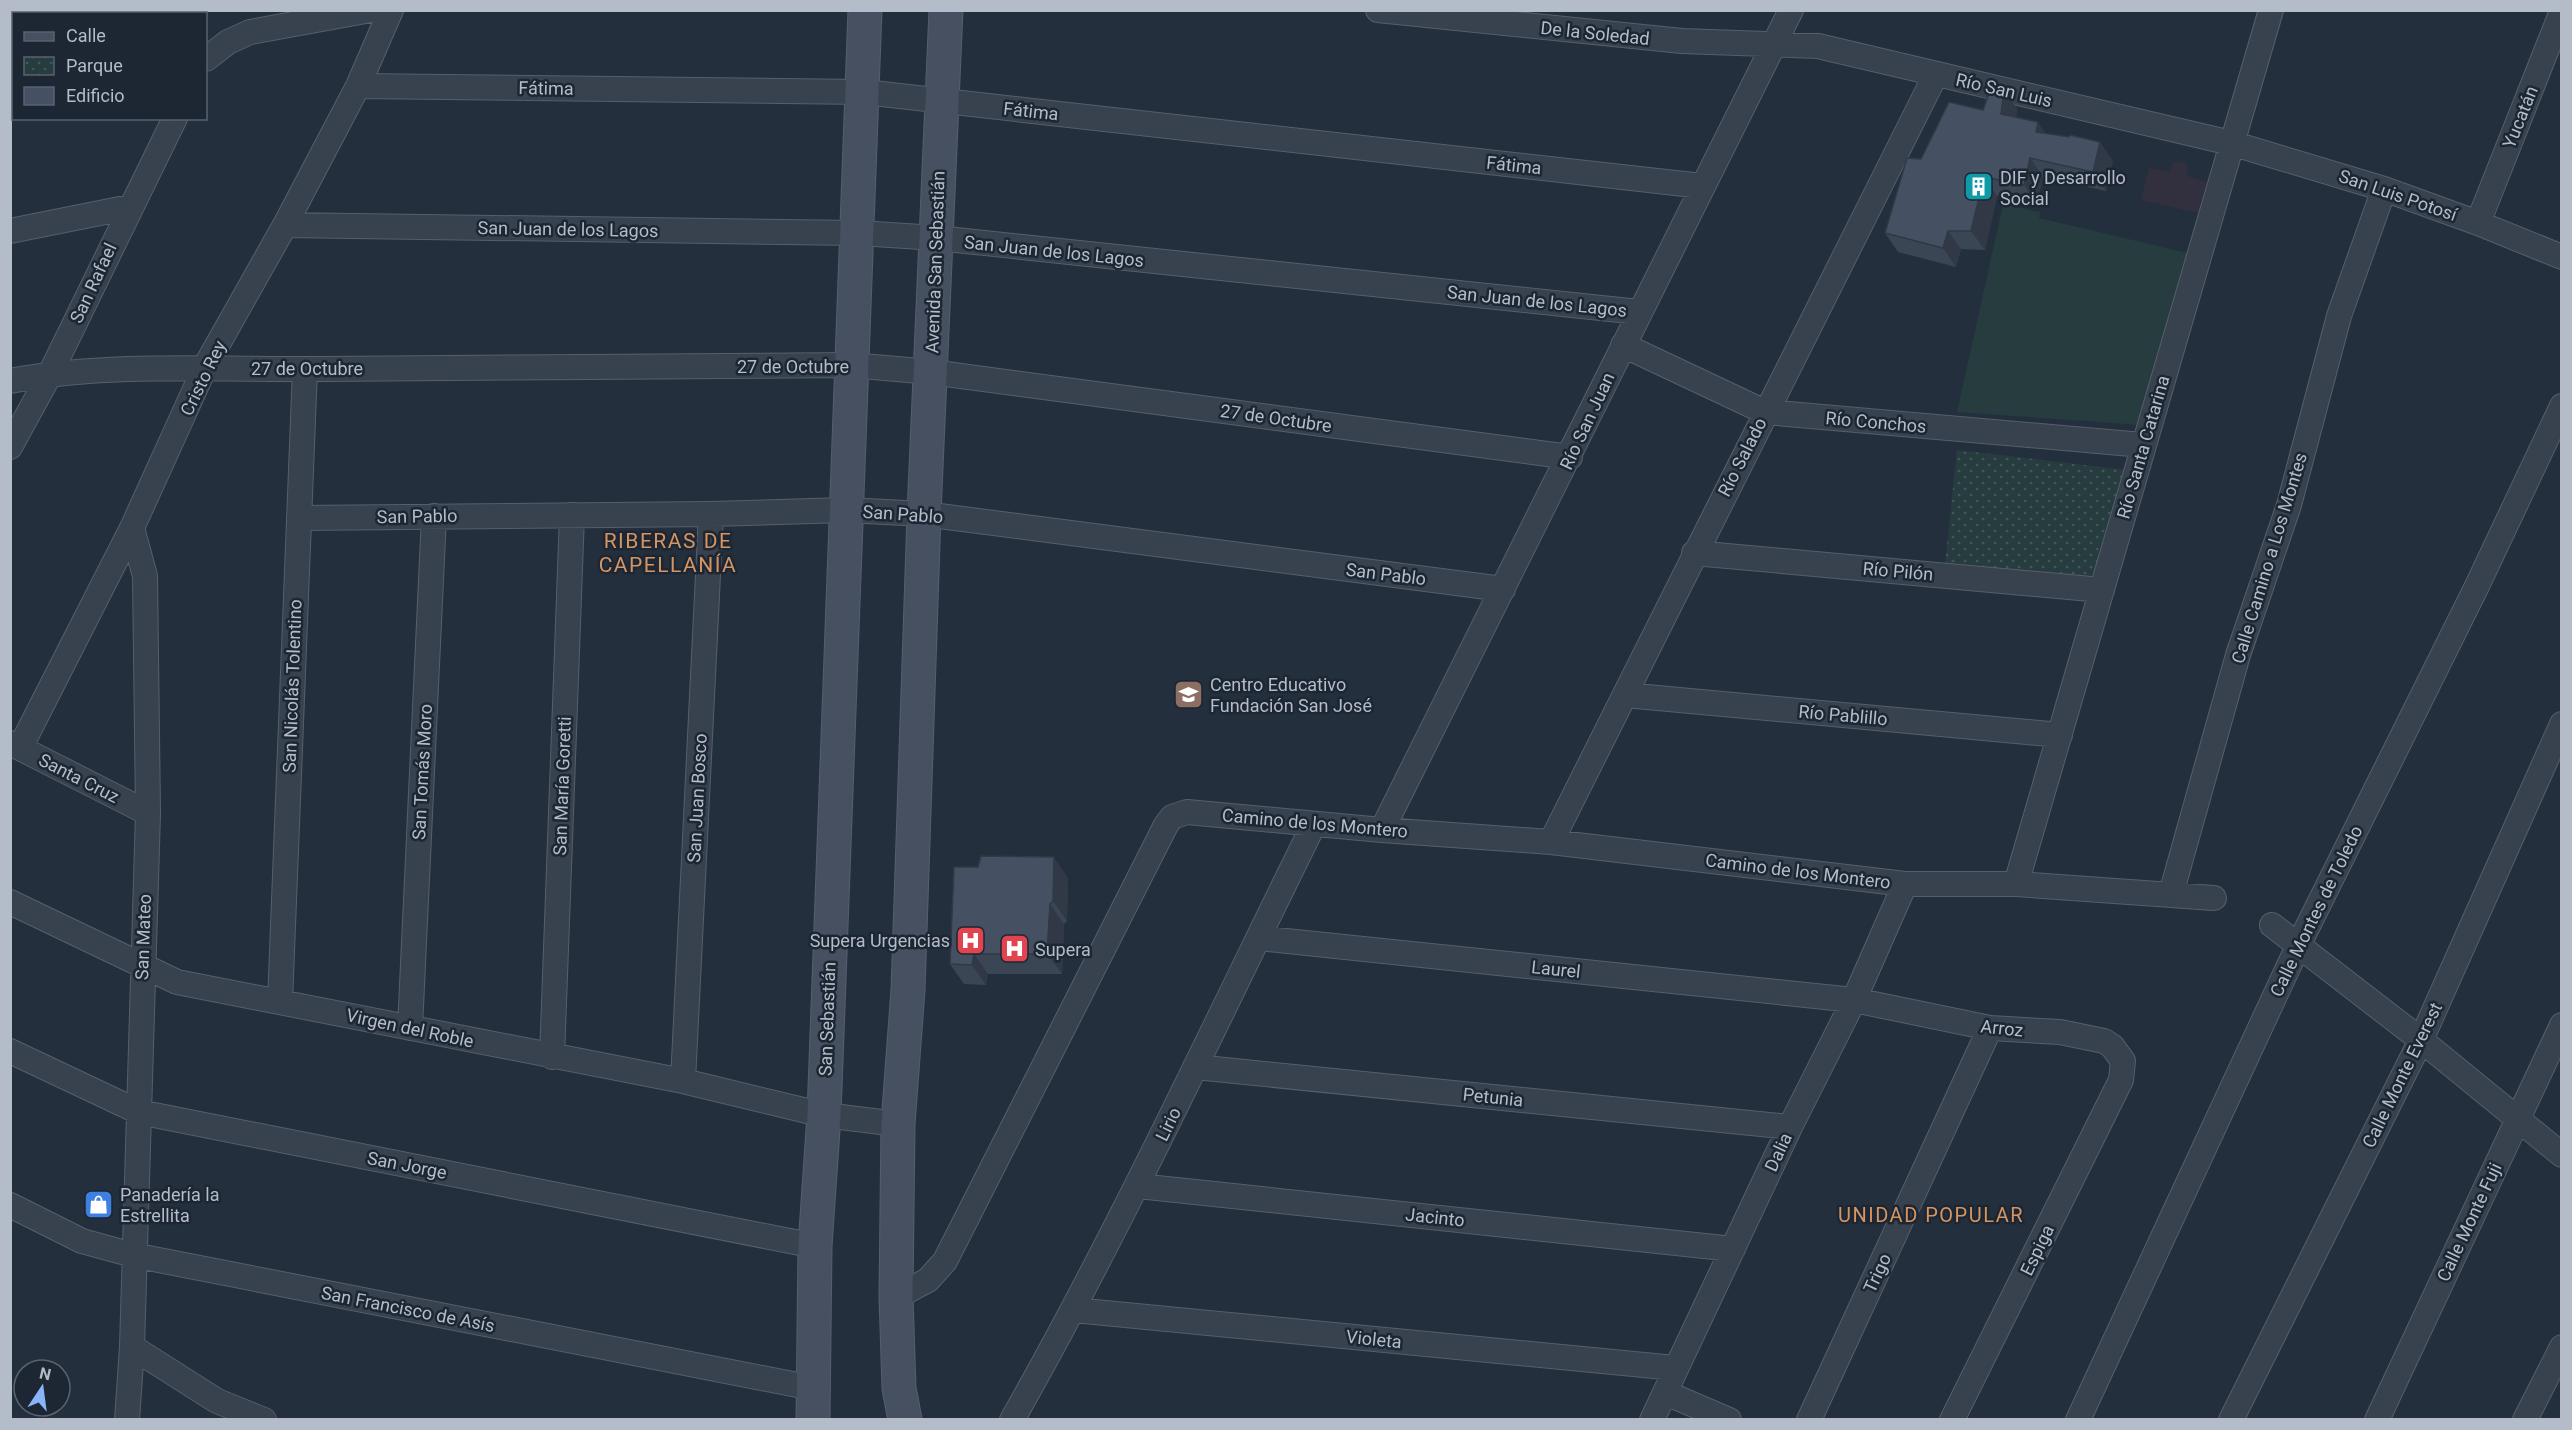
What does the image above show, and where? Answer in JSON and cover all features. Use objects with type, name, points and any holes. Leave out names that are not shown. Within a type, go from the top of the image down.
[{"type":"main road","points":[[846,510],[851,365],[859,233],[865,10]]},
{"type":"main road","name":"Avenida San Sebastián","points":[[924,514],[946,10]]},
{"type":"main road","name":"San Sebastián","points":[[813,1404],[815,1246],[824,1115],[846,510]]},
{"type":"main road","points":[[901,1412],[896,1297],[898,1124],[908,990],[924,514]]},
{"type":"street","points":[[207,58],[228,42],[250,32],[371,10]]},
{"type":"street","name":"Cristo Rey","points":[[15,745],[132,528],[205,368],[285,225],[358,86],[391,10]]},
{"type":"street","name":"De la Soledad","points":[[1378,10],[1682,41],[1777,43]]},
{"type":"street","name":"Río San Juan","points":[[1382,830],[1570,457],[1702,186],[1777,43],[1791,10]]},
{"type":"street","name":"Río Santa Catarina","points":[[2016,884],[2271,10]]},
{"type":"street","name":"Yucatán","points":[[2478,223],[2562,10]]},
{"type":"street","name":"Río San Luis","points":[[1777,43],[1818,46],[2231,143]]},
{"type":"street","name":"Río Salado","points":[[1551,842],[1936,74]]},
{"type":"street","name":"Fátima","points":[[358,86],[864,92],[1702,186]]},
{"type":"street","name":"San Rafael","points":[[10,447],[50,374],[174,120]]},
{"type":"street","name":"San Luis Potosí","points":[[2231,143],[2384,189],[2562,257]]},
{"type":"street","name":"Calle Camino a Los Montes","points":[[2170,894],[2238,655],[2289,506],[2339,316],[2384,189]]},
{"type":"street","points":[[10,231],[130,207]]},
{"type":"street","name":"San Juan de los Lagos","points":[[285,225],[859,233],[937,238],[1639,312]]},
{"type":"street","name":"Río Conchos","points":[[1623,345],[1765,412],[2143,446]]},
{"type":"street","name":"27 de Octubre","points":[[10,381],[50,374],[205,368],[851,365],[931,372],[1570,457]]},
{"type":"street","name":"San Nicolás Tolentino","points":[[280,1002],[305,369]]},
{"type":"street","name":"Calle Montes de Toledo","points":[[2078,1419],[2299,944],[2471,597],[2562,406]]},
{"type":"street","name":"San Pablo","points":[[299,518],[711,514],[846,510],[924,514],[1503,589]]},
{"type":"street","name":"San Juan Bosco","points":[[682,1081],[711,514]]},
{"type":"street","name":"San María Goretti","points":[[552,1057],[572,515]]},
{"type":"street","name":"San Tomás Moro","points":[[410,1028],[434,516]]},
{"type":"street","name":"San Mateo","points":[[127,1419],[132,1347],[148,813],[145,576],[132,528]]},
{"type":"street","name":"Río Pilón","points":[[1694,553],[2102,590]]},
{"type":"street","name":"Río Pablillo","points":[[1625,694],[2060,735]]},
{"type":"street","name":"Calle Monte Everest","points":[[2231,1419],[2421,1040],[2562,724]]},
{"type":"street","name":"Santa Cruz","points":[[15,745],[148,813]]},
{"type":"street","name":"Camino de los Montero","points":[[896,1297],[928,1280],[945,1261],[1172,817],[1187,812],[1382,830],[1551,842],[1905,884],[2016,884],[2214,898]]},
{"type":"street","name":"Lirio","points":[[1012,1419],[1074,1310],[1138,1186],[1314,824]]},
{"type":"street","name":"Dalia","points":[[1652,1419],[1790,1127],[1854,1000],[1905,884]]},
{"type":"street","name":"Virgen del Roble","points":[[10,902],[142,968],[177,982],[682,1081],[824,1115],[898,1124]]},
{"type":"street","points":[[2272,925],[2421,1040],[2562,1155]]},
{"type":"street","name":"Laurel","points":[[1258,938],[1854,1000]]},
{"type":"street","name":"Arroz","points":[[1854,1000],[1990,1029],[2060,1032],[2104,1041],[2112,1046],[2123,1061],[2121,1080]]},
{"type":"street","name":"Calle Monte Fuji","points":[[2377,1419],[2562,1025]]},
{"type":"street","name":"Trigo","points":[[1809,1419],[1990,1029]]},
{"type":"street","name":"San Jorge","points":[[10,1051],[139,1112],[815,1246]]},
{"type":"street","name":"Petunia","points":[[1195,1067],[1790,1127]]},
{"type":"street","name":"Espiga","points":[[1952,1419],[2121,1080]]},
{"type":"street","name":"Jacinto","points":[[1138,1186],[1733,1249]]},
{"type":"street","name":"San Francisco de Asís","points":[[10,1205],[82,1241],[133,1255],[813,1404]]},
{"type":"street","name":"Violeta","points":[[1074,1310],[1675,1368]]},
{"type":"street","points":[[132,1347],[217,1401],[245,1414],[264,1419]]},
{"type":"street","points":[[2525,1419],[2562,1347]]},
{"type":"street","points":[[1666,1393],[1729,1419]]},
{"type":"street","points":[[901,1412],[911,1419]]},
{"type":"shaded area","points":[[2173,161],[2187,163],[2187,176],[2207,182],[2198,213],[2141,200],[2149,168],[2170,172]]},
{"type":"green space","points":[[2003,204],[2040,212],[2039,218],[2192,254],[2141,425],[1957,412]]},
{"type":"green space","points":[[1957,450],[2127,470],[2101,572],[2091,576],[1945,564]]},
{"type":"building","name":"DIF y Desarrollo Social","points":[[1990,90],[2004,90],[2001,114],[2038,122],[2036,132],[2069,137],[2070,135],[2100,142],[2093,172],[2030,158],[2024,185],[1984,177],[1971,231],[1948,231],[1943,248],[1885,233],[1907,158],[1921,159],[1949,102],[1983,110]]},
{"type":"building","name":"Supera","points":[[981,856],[1054,857],[1053,901],[1050,904],[1047,954],[974,954],[972,965],[950,964],[954,867],[978,867]]},
{"type":"place","name":"DIF y Desarrollo Social","points":[[1979,187]]},
{"type":"place","name":"Centro Educativo Fundación San José","points":[[1189,694]]},
{"type":"place","name":"Supera Urgencias","points":[[971,940]]},
{"type":"place","name":"Supera","points":[[1014,949]]},
{"type":"place","name":"Panadería la Estrellita","points":[[99,1204]]},
{"type":"district","name":"RIBERAS DE CAPELLANÍA","points":[[668,553]]},
{"type":"district","name":"UNIDAD POPULAR","points":[[1931,1215]]}]
